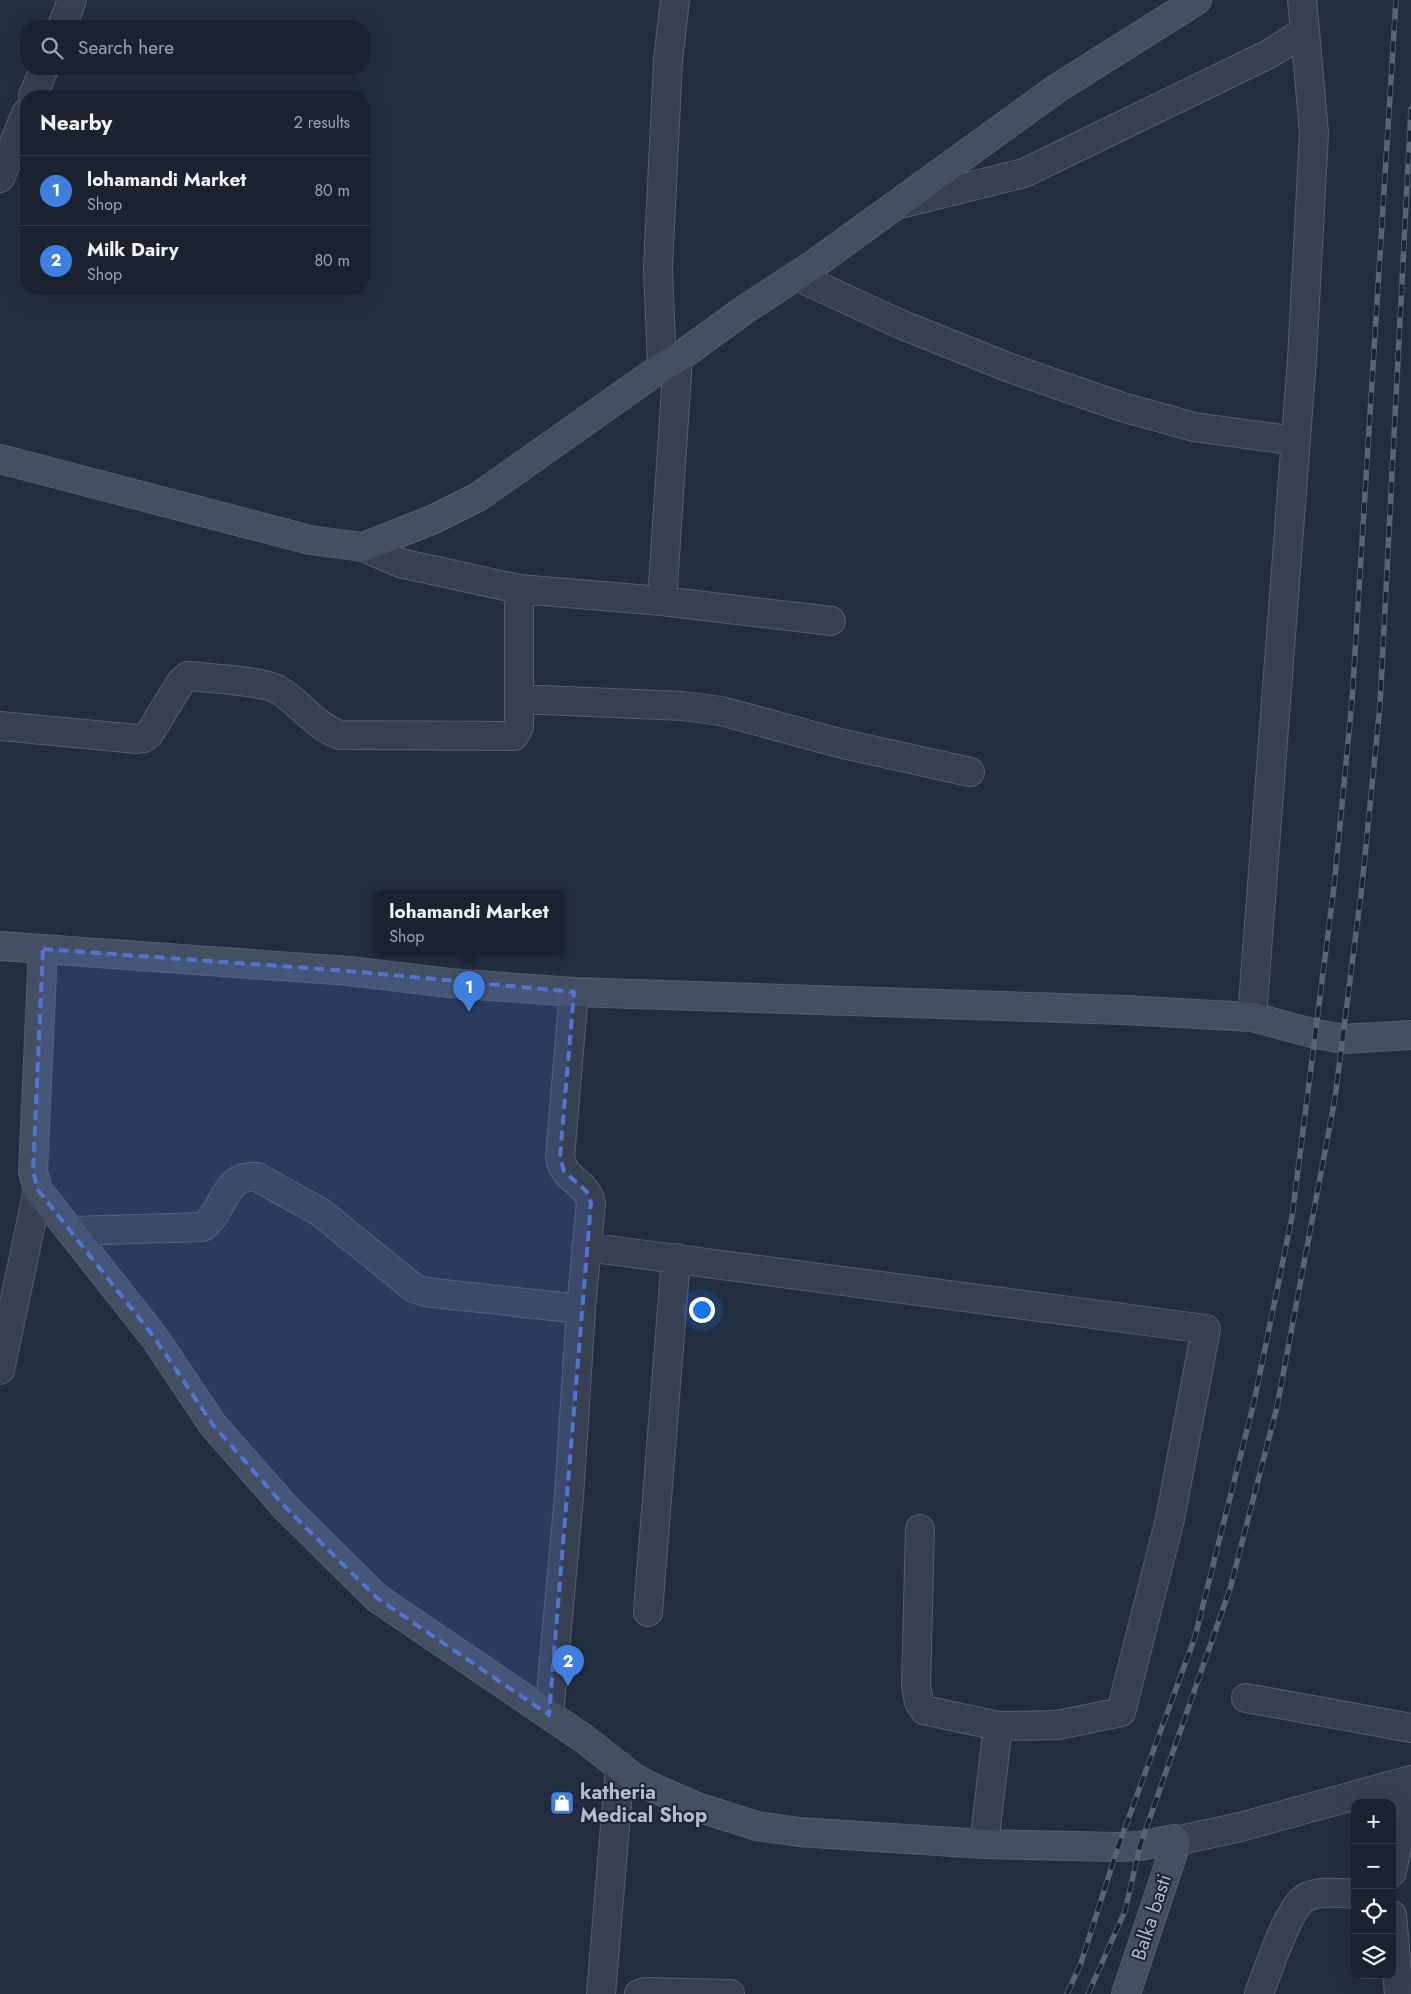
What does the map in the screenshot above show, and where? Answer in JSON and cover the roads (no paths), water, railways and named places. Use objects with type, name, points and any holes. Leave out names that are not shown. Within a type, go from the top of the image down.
[{"type":"street","points":[[64,20],[72,0]]},
{"type":"street","points":[[662,601],[670,363],[658,268],[668,60],[675,0]]},
{"type":"street","points":[[363,547],[432,520],[478,497],[744,310],[796,276],[1056,89],[1197,0]]},
{"type":"street","points":[[1252,1017],[1302,359],[1314,133],[1302,0]]},
{"type":"street","points":[[894,205],[1024,172],[1269,54],[1305,31]]},
{"type":"street","points":[[35,90],[42,75]]},
{"type":"street","points":[[0,178],[20,128]]},
{"type":"street","points":[[796,276],[900,324],[1010,368],[1122,407],[1194,427],[1296,441]]},
{"type":"street","points":[[0,459],[310,540],[363,547],[400,562],[519,589],[662,601],[831,620]]},
{"type":"street","points":[[0,726],[137,739],[144,738],[149,734],[180,682],[188,676],[271,686],[327,730],[340,735],[514,736],[519,727],[519,589]]},
{"type":"street","points":[[519,699],[683,706],[722,711],[838,743],[970,772]]},
{"type":"street","points":[[0,946],[350,971],[449,984],[574,992],[1114,1010],[1252,1017],[1343,1039],[1411,1035]]},
{"type":"street","points":[[43,949],[33,1172],[38,1190],[154,1337],[213,1425],[286,1508],[377,1598],[651,1787],[697,1806],[757,1826],[834,1835],[984,1844],[1118,1847],[1140,1846],[1170,1838],[1176,1841],[1240,1827],[1411,1780],[1396,1853]]},
{"type":"street","points":[[549,1715],[569,1497],[590,1197],[564,1171],[560,1158],[574,992]]},
{"type":"street","points":[[71,1232],[203,1226],[210,1222],[233,1183],[240,1178],[248,1176],[257,1177],[320,1212],[414,1288],[425,1292],[581,1309]]},
{"type":"street","points":[[0,1370],[38,1190]]},
{"type":"street","points":[[586,1247],[1206,1329],[1170,1519],[1121,1712],[1058,1725],[998,1726],[924,1710],[918,1702],[916,1685],[920,1529]]},
{"type":"street","points":[[648,1612],[676,1258]]},
{"type":"street","points":[[1246,1698],[1411,1728]]},
{"type":"street","points":[[984,1844],[998,1726]]},
{"type":"street","points":[[601,1994],[620,1766]]},
{"type":"street","name":"Balka basti","points":[[1126,1994],[1176,1841]]},
{"type":"street","points":[[1259,1994],[1288,1920],[1297,1904],[1306,1897],[1318,1894],[1351,1894]]},
{"type":"street","points":[[1394,1934],[1399,1994]]},
{"type":"street","points":[[639,1994],[645,1992],[730,1994]]},
{"type":"railway","points":[[1067,1994],[1081,1963],[1118,1847],[1195,1637],[1254,1402],[1292,1217],[1334,887],[1352,701],[1396,0]]},
{"type":"railway","points":[[1088,1994],[1125,1911],[1140,1846],[1230,1589],[1277,1407],[1335,1098],[1362,886],[1380,705],[1411,109]]},
{"type":"place","name":"lohamandi Market","points":[[469,1012]]},
{"type":"place","name":"Milk Dairy","points":[[568,1686]]},
{"type":"place","name":"katheria Medical Shop","points":[[562,1803]]}]
